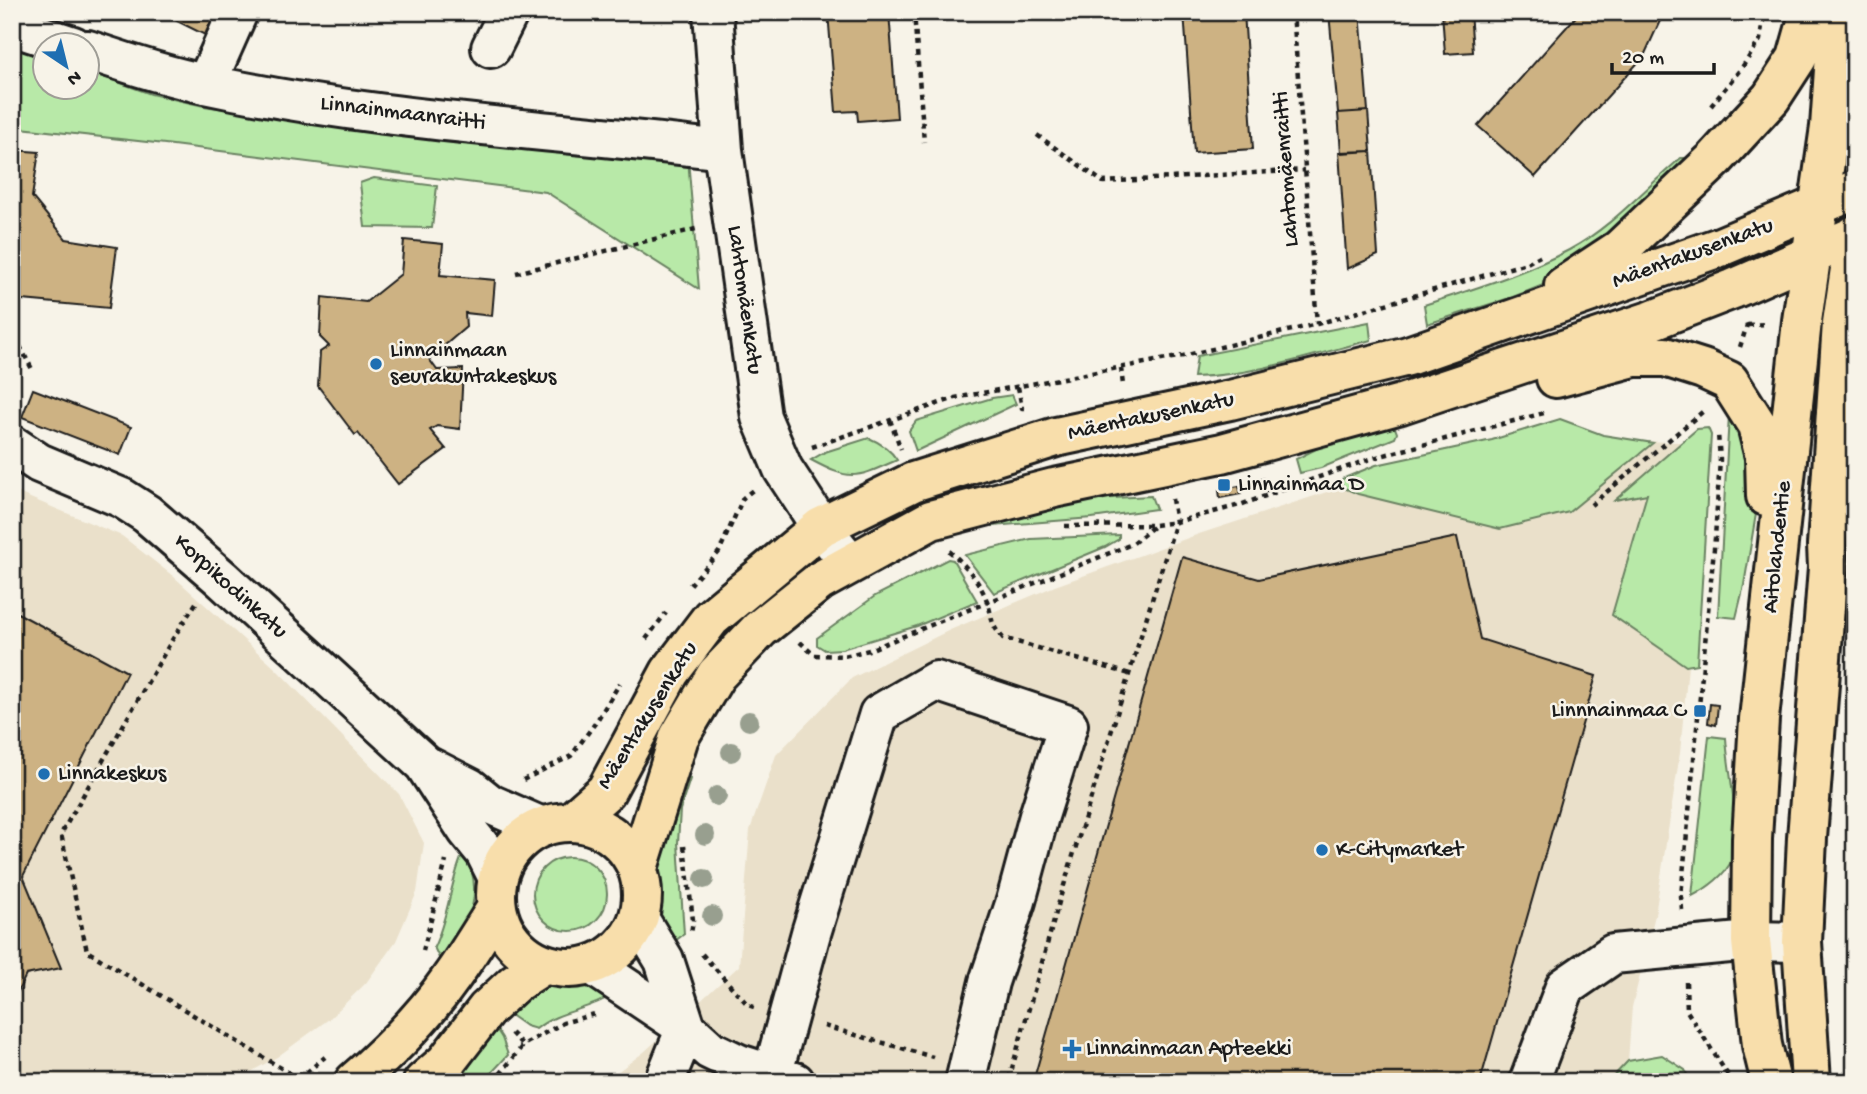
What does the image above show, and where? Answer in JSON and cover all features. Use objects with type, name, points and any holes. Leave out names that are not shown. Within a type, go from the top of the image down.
[{"type":"main road","points":[[1408,356],[1557,290],[1620,249],[1706,168],[1771,98],[1797,58],[1810,12]]},
{"type":"main road","name":"Aitolahdentie","points":[[1772,1082],[1762,1045],[1751,941],[1752,839],[1758,732],[1802,321],[1814,253],[1830,127],[1838,12]]},
{"type":"main road","name":"Mäentakusenkatu","points":[[557,824],[606,791],[670,672],[711,618],[821,527],[913,482],[974,461],[1056,438],[1230,401],[1408,356],[1720,247],[1855,190]]},
{"type":"main road","name":"Mäentakusenkatu","points":[[638,868],[679,737],[716,674],[760,629],[820,581],[931,520],[1054,488],[1222,453],[1450,389],[1653,320],[1855,235]]},
{"type":"main road","name":"Aitolahdentie","points":[[1811,1082],[1802,942],[1807,838],[1828,568],[1827,545],[1842,323],[1855,235]]},
{"type":"main road","points":[[1450,389],[1556,378],[1634,357],[1665,357],[1703,369],[1715,391],[1757,425],[1765,457],[1767,535],[1773,582]]},
{"type":"main road","points":[[1827,545],[1855,472]]},
{"type":"main road","points":[[355,1082],[391,1049],[442,990],[497,892],[506,855],[522,838],[557,824],[592,825],[611,835],[627,849],[638,868],[642,893],[639,919],[629,939],[612,955],[592,965],[568,969],[543,965],[521,952],[505,933],[497,892]]},
{"type":"main road","points":[[423,1082],[446,1062],[487,1009],[515,983],[543,965]]},
{"type":"street","points":[[206,85],[238,12]]},
{"type":"street","points":[[491,48],[509,12]]},
{"type":"street","name":"Lahtomäenkatu","points":[[713,12],[723,150],[761,417],[783,469],[821,527],[850,563]]},
{"type":"street","points":[[12,26],[32,33]]},
{"type":"street","name":"Linnainmaanraitti","points":[[102,55],[206,85],[329,107],[723,150]]},
{"type":"street","name":"Korpikodinkatu","points":[[12,445],[39,463],[122,498],[155,520],[424,765],[467,830],[485,852],[497,892]]},
{"type":"street","points":[[592,965],[686,1028],[710,1050],[784,1079],[788,1015],[879,714],[936,681],[1068,725],[989,982],[967,1075]]},
{"type":"street","name":"Korpikodinkatu","points":[[424,765],[470,788],[490,804],[557,824]]},
{"type":"street","points":[[639,919],[677,950],[686,1028],[664,1082]]},
{"type":"street","points":[[1530,1082],[1565,987],[1613,954],[1751,941],[1802,942]]},
{"type":"path","points":[[914,12],[924,142]]},
{"type":"path","name":"Lahtomäenraitti","points":[[1293,12],[1317,324]]},
{"type":"path","points":[[1037,135],[1103,182],[1304,170]]},
{"type":"path","points":[[516,273],[704,227]]},
{"type":"path","points":[[806,449],[955,398],[1183,356],[1317,324],[1527,263],[1550,251]]},
{"type":"path","points":[[1591,505],[1711,404],[1747,326],[1732,289]]},
{"type":"path","points":[[12,309],[15,311],[13,335],[33,371]]},
{"type":"path","points":[[1121,368],[1123,387]]},
{"type":"path","points":[[1018,387],[1022,408]]},
{"type":"path","points":[[1058,527],[1155,525],[1176,522],[1240,505],[1373,458],[1546,412]]},
{"type":"path","points":[[1718,430],[1720,459],[1716,538],[1681,896],[1687,1011],[1732,1082]]},
{"type":"path","points":[[1009,1079],[1061,895],[1176,522]]},
{"type":"path","points":[[790,649],[799,640],[814,655],[844,656],[869,650],[1132,544],[1155,525]]},
{"type":"path","points":[[957,545],[946,548],[966,565],[988,603],[991,624],[1003,638],[1130,674]]},
{"type":"path","points":[[198,601],[172,640],[61,834],[88,951],[297,1078]]},
{"type":"path","points":[[684,844],[693,920],[677,950],[748,1005],[788,1015],[967,1075],[1021,1082]]},
{"type":"path","points":[[494,1082],[523,1045],[563,1023],[607,1011],[631,990]]},
{"type":"shaded area","points":[[1630,441],[1679,442],[1704,464],[1680,753],[1655,915],[1632,1007],[1628,1061],[1608,1082],[604,1082],[644,1052],[739,966],[750,830],[776,755],[852,678],[950,630],[1055,586],[1199,534],[1342,487]]},
{"type":"shaded area","points":[[12,488],[122,536],[173,576],[275,668],[399,794],[424,843],[417,892],[396,941],[366,983],[329,1019],[277,1057],[233,1082],[12,1082]]},
{"type":"green space","points":[[12,43],[32,51],[32,102],[102,102],[102,76],[151,94],[204,106],[360,128],[688,159],[699,289],[546,192],[12,127]]},
{"type":"green space","points":[[1681,158],[1698,161],[1553,281],[1513,297],[1427,324],[1424,305],[1516,274],[1585,241],[1614,219]]},
{"type":"green space","points":[[374,178],[437,186],[432,228],[365,227],[360,183]]},
{"type":"green space","points":[[1369,322],[1371,340],[1261,368],[1194,377],[1197,356]]},
{"type":"green space","points":[[1012,395],[1016,404],[916,451],[909,431],[916,421],[992,398]]},
{"type":"green space","points":[[1729,415],[1742,427],[1757,508],[1736,618],[1718,616]]},
{"type":"green space","points":[[1560,419],[1603,435],[1653,443],[1569,512],[1500,529],[1358,494],[1342,487],[1342,479],[1376,465],[1492,440]]},
{"type":"green space","points":[[1384,427],[1395,428],[1395,438],[1321,468],[1300,473],[1296,459],[1336,439]]},
{"type":"green space","points":[[1708,428],[1711,435],[1697,664],[1686,666],[1612,615],[1647,494],[1615,500],[1697,429]]},
{"type":"green space","points":[[869,438],[885,447],[897,460],[872,471],[854,475],[836,472],[811,460],[825,452]]},
{"type":"green space","points":[[1151,496],[1156,509],[1092,518],[993,526],[991,518],[1094,499]]},
{"type":"green space","points":[[1119,535],[1119,539],[1105,547],[994,593],[965,555],[1031,539]]},
{"type":"green space","points":[[948,559],[953,560],[977,601],[917,626],[842,649],[825,650],[817,645],[817,638],[875,596]]},
{"type":"green space","points":[[1709,736],[1726,738],[1735,816],[1735,846],[1726,870],[1692,896]]},
{"type":"green space","points":[[683,777],[690,779],[680,810],[678,843],[684,934],[675,941],[660,913],[655,879],[661,844]]},
{"type":"green space","points":[[464,851],[471,867],[474,896],[467,922],[445,963],[439,958],[434,947]]},
{"type":"green space","points":[[570,857],[584,860],[596,868],[604,880],[607,894],[604,908],[596,920],[584,928],[570,931],[556,928],[544,920],[536,908],[533,894],[536,880],[544,868],[556,860]]},
{"type":"green space","points":[[556,982],[597,987],[612,995],[554,1018],[536,1029],[526,1026],[506,1012],[537,989]]},
{"type":"green space","points":[[495,1027],[508,1055],[483,1082],[459,1082]]},
{"type":"green space","points":[[1662,1055],[1685,1070],[1690,1082],[1608,1082],[1628,1061]]},
{"type":"building","points":[[159,12],[220,12],[209,37]]},
{"type":"building","points":[[828,12],[889,12],[897,118],[858,121],[857,111],[836,112]]},
{"type":"building","points":[[1184,12],[1244,12],[1253,149],[1194,153]]},
{"type":"building","points":[[1329,12],[1360,12],[1368,111],[1338,113]]},
{"type":"building","points":[[1442,12],[1470,12],[1473,52],[1445,54]]},
{"type":"building","points":[[1580,12],[1664,12],[1644,56],[1535,177],[1478,126]]},
{"type":"building","points":[[1368,111],[1371,151],[1341,153],[1338,113]]},
{"type":"building","points":[[12,150],[39,152],[32,197],[66,239],[117,247],[109,308],[12,299]]},
{"type":"building","points":[[1371,151],[1378,255],[1347,269],[1339,152]]},
{"type":"building","name":"Linnainmaan seurakuntakeskus","points":[[404,240],[443,244],[440,275],[495,280],[492,316],[465,313],[466,327],[429,359],[437,370],[463,369],[460,429],[437,426],[430,430],[446,449],[398,484],[358,433],[355,435],[318,386],[320,352],[329,346],[320,337],[322,297],[366,302],[401,274]]},
{"type":"building","points":[[33,389],[131,427],[120,455],[22,417]]},
{"type":"building","points":[[1239,486],[1241,494],[1220,498],[1219,490]]},
{"type":"building","name":"K-Citymarket","points":[[1457,537],[1480,639],[1596,676],[1480,1082],[1033,1082],[1182,557],[1259,579]]},
{"type":"building","name":"Linnakeskus","points":[[12,610],[127,672],[23,876],[61,968],[26,975],[12,1003]]},
{"type":"building","points":[[1710,704],[1718,705],[1716,725],[1708,723]]},
{"type":"place","name":"Linnainmaan seurakuntakeskus","points":[[376,364]]},
{"type":"place","name":"Linnainmaa D","points":[[1224,485]]},
{"type":"place","name":"Linnnainmaa C","points":[[1700,711]]},
{"type":"place","name":"Linnakeskus","points":[[44,774]]},
{"type":"place","name":"K-Citymarket","points":[[1322,850]]},
{"type":"place","name":"Linnainmaan Apteekki","points":[[1072,1049]]}]
